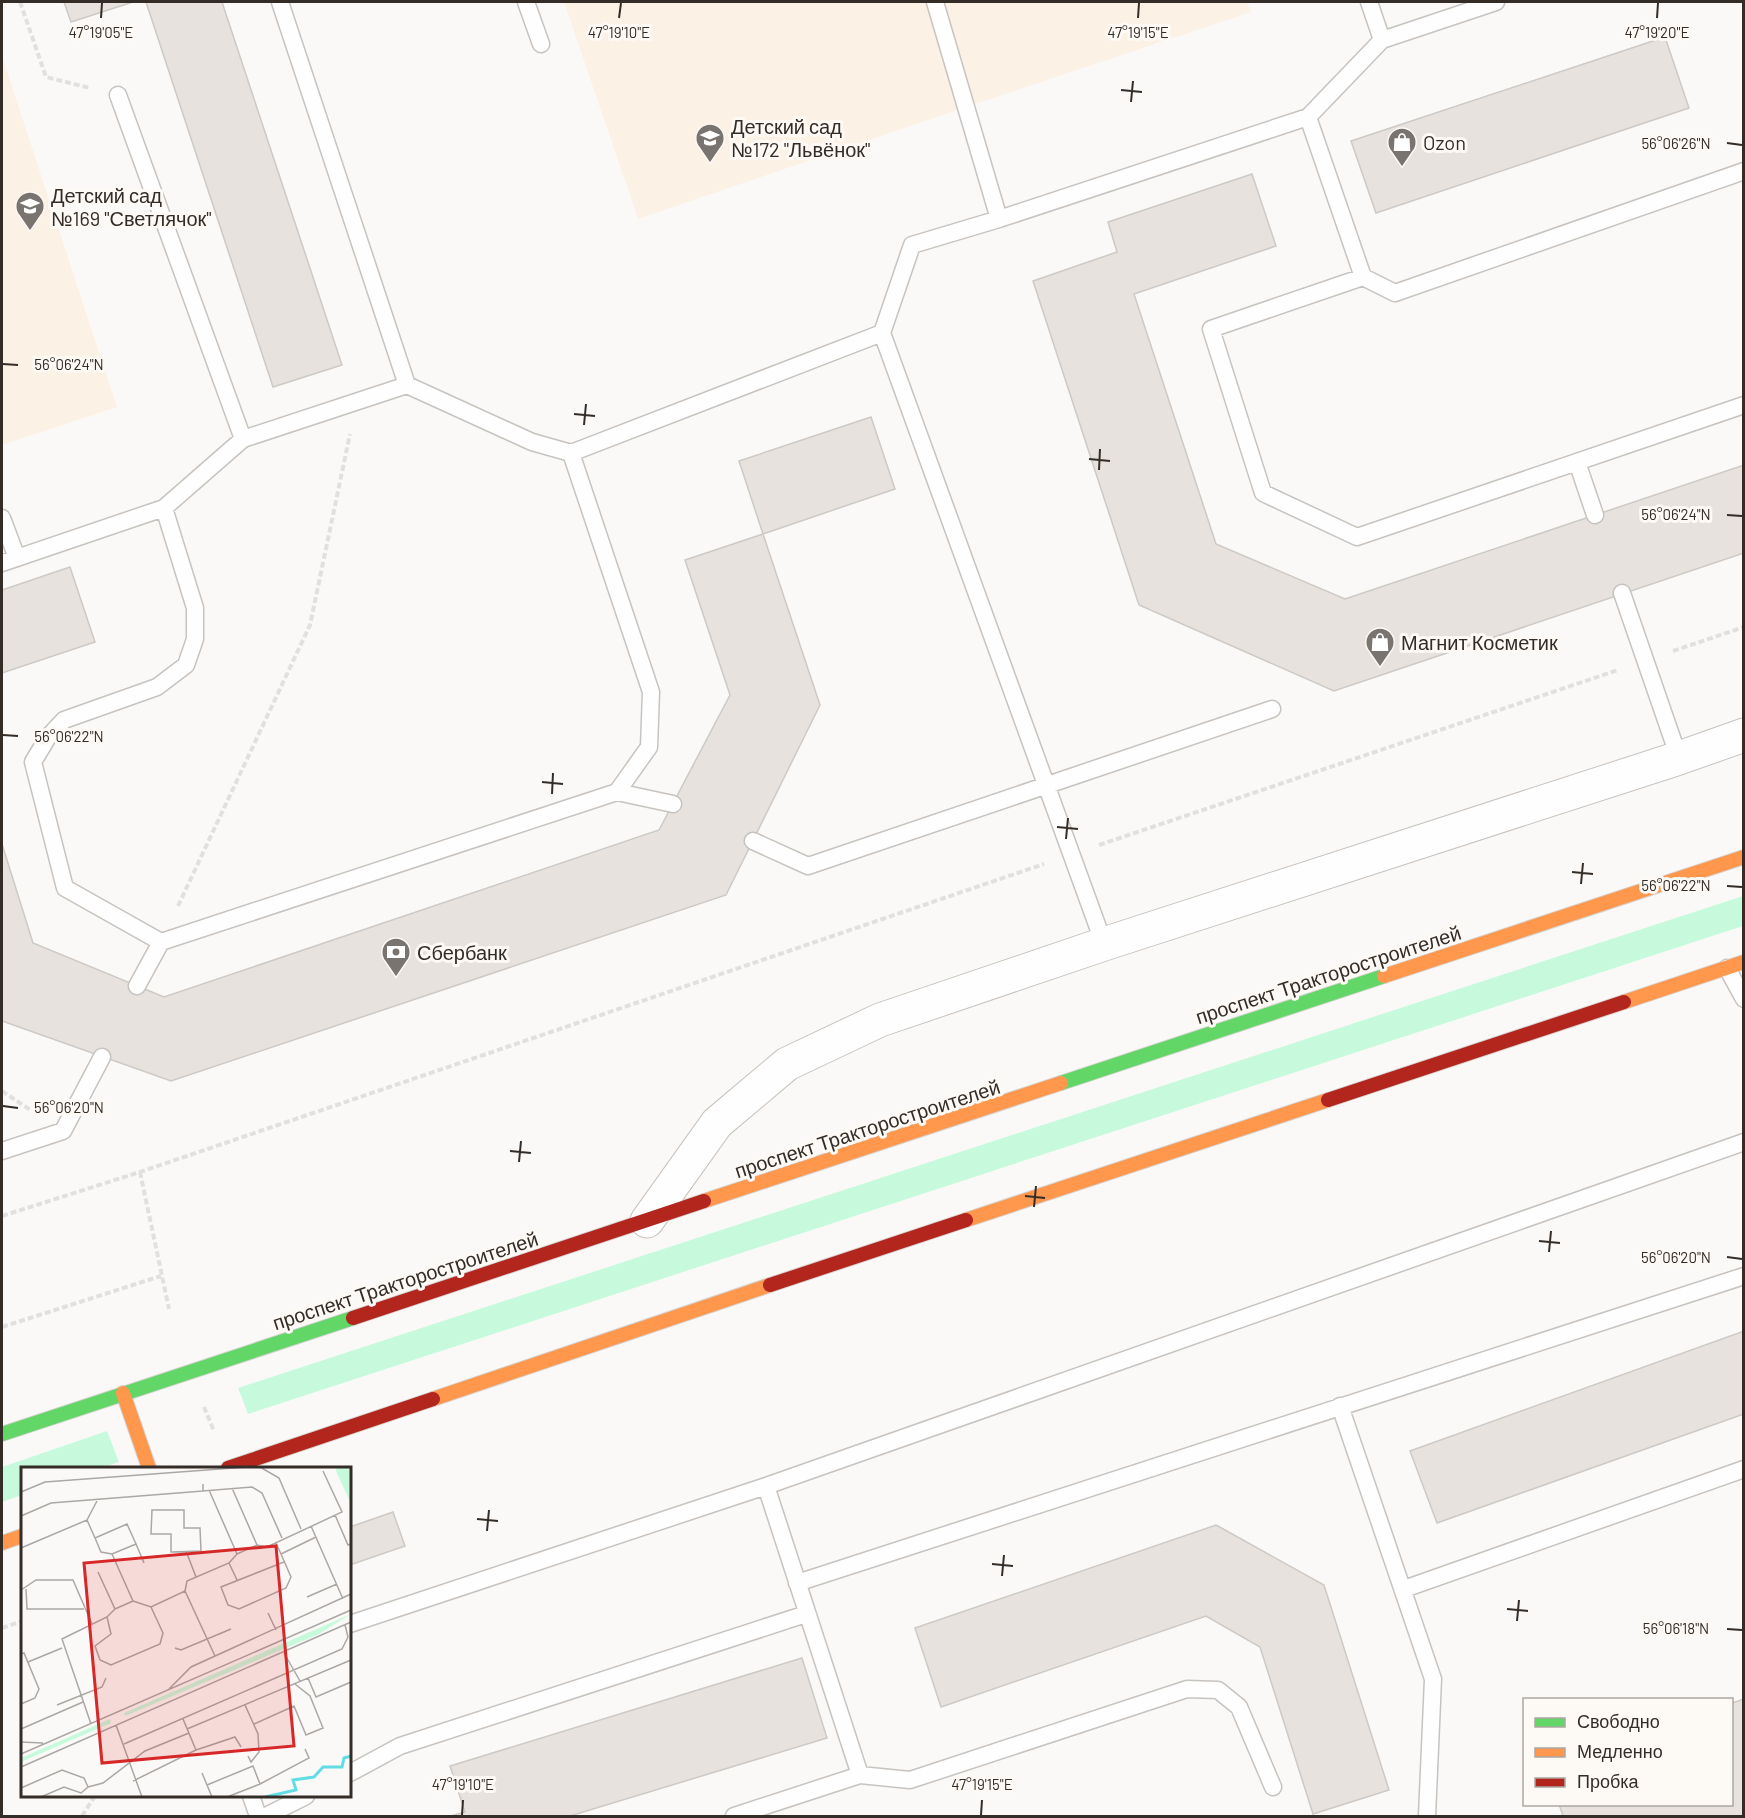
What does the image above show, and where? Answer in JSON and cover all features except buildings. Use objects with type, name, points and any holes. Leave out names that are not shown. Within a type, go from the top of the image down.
[{"type":"main road","name":"проспект Тракторостроителей","points":[[2,1434],[1743,857]]},
{"type":"main road","points":[[231,1467],[680,1315],[1743,962]]},
{"type":"main road","points":[[123,1393],[149,1467]]},
{"type":"main road","points":[[2,1543],[21,1536]]},
{"type":"street","points":[[646,1221],[717,1123],[787,1064],[880,1020],[1104,944],[1680,758],[1743,735]]},
{"type":"lane","points":[[280,2],[407,385]]},
{"type":"lane","points":[[526,2],[541,44]]},
{"type":"lane","points":[[935,2],[999,219]]},
{"type":"lane","points":[[1369,2],[1382,40]]},
{"type":"lane","points":[[1104,944],[882,333],[912,245],[999,219],[1308,117],[1382,40],[1496,2]]},
{"type":"lane","points":[[118,95],[243,439]]},
{"type":"lane","points":[[1308,117],[1363,277],[1395,293],[1743,171]]},
{"type":"lane","points":[[1363,277],[1211,329],[1263,492],[1358,537],[1743,405]]},
{"type":"lane","points":[[2,518],[9,560],[164,508],[243,439],[407,385],[532,442],[571,453],[882,333]]},
{"type":"lane","points":[[571,453],[651,692],[649,747],[617,792]]},
{"type":"lane","points":[[1576,462],[1595,515]]},
{"type":"lane","points":[[161,942],[65,888],[33,762],[48,737],[64,720],[157,687],[186,665],[195,639],[195,608],[164,508]]},
{"type":"lane","points":[[1622,593],[1680,758]]},
{"type":"lane","points":[[753,841],[808,866],[1272,709]]},
{"type":"lane","points":[[137,986],[161,942],[617,792],[673,804]]},
{"type":"lane","points":[[1727,968],[1743,999]]},
{"type":"lane","points":[[2,1151],[63,1131],[102,1057]]},
{"type":"lane","points":[[351,1624],[766,1486],[1743,1142]]},
{"type":"lane","points":[[797,1583],[1743,1276]]},
{"type":"lane","points":[[1340,1406],[1433,1679],[1427,1816]]},
{"type":"lane","points":[[1404,1589],[1743,1469]]},
{"type":"lane","points":[[766,1486],[860,1775]]},
{"type":"lane","points":[[351,1772],[400,1746],[806,1614]]},
{"type":"lane","points":[[734,1816],[860,1775],[909,1780],[1187,1689],[1218,1690],[1239,1707],[1273,1787]]},
{"type":"lane","points":[[251,1797],[258,1816]]},
{"type":"lane","points":[[266,1816],[304,1797]]},
{"type":"path","points":[[20,2],[45,77],[118,95]]},
{"type":"path","points":[[161,942],[310,625],[357,402]]},
{"type":"path","points":[[2,1216],[140,1172],[1743,627]]},
{"type":"path","points":[[140,1172],[169,1309]]},
{"type":"path","points":[[2,1327],[161,1276]]},
{"type":"path","points":[[203,1403],[214,1431]]},
{"type":"path","points":[[2,1629],[21,1621]]},
{"type":"path","points":[[82,1816],[94,1797]]},
{"type":"shaded area","name":"Детский сад №172 \"Львёнок\"","points":[[564,2],[1247,2],[1251,12],[638,219]]},
{"type":"shaded area","name":"Детский сад №169 \"Светлячок\"","points":[[2,56],[117,407],[2,445]]},
{"type":"green space","points":[[1743,896],[1743,926],[248,1414],[238,1388]]},
{"type":"green space","points":[[107,1431],[119,1462],[104,1467],[21,1467],[21,1495],[2,1502],[2,1467]]},
{"type":"traffic: fast","points":[[1061,1083],[1384,976]]},
{"type":"traffic: fast","points":[[2,1434],[353,1318]]},
{"type":"traffic: slow","points":[[1384,976],[1744,857]]},
{"type":"traffic: slow","points":[[1624,1002],[1744,962]]},
{"type":"traffic: slow","points":[[704,1201],[1061,1083]]},
{"type":"traffic: slow","points":[[966,1220],[1328,1100]]},
{"type":"traffic: slow","points":[[433,1399],[770,1285]]},
{"type":"traffic: slow","points":[[123,1393],[149,1467]]},
{"type":"traffic: slow","points":[[2,1543],[21,1536]]},
{"type":"traffic: jam","points":[[1328,1100],[1624,1002]]},
{"type":"traffic: jam","points":[[353,1318],[704,1201]]},
{"type":"traffic: jam","points":[[770,1285],[966,1220]]},
{"type":"traffic: jam","points":[[231,1467],[433,1399]]},
{"type":"place","name":"Детский сад №172 \"Львёнок\"","points":[[710,164]]},
{"type":"place","name":"Ozon","points":[[1402,168]]},
{"type":"place","name":"Детский сад №169 \"Светлячок\"","points":[[30,232]]},
{"type":"place","name":"Магнит Косметик","points":[[1380,668]]},
{"type":"place","name":"Сбербанк","points":[[396,978]]}]
